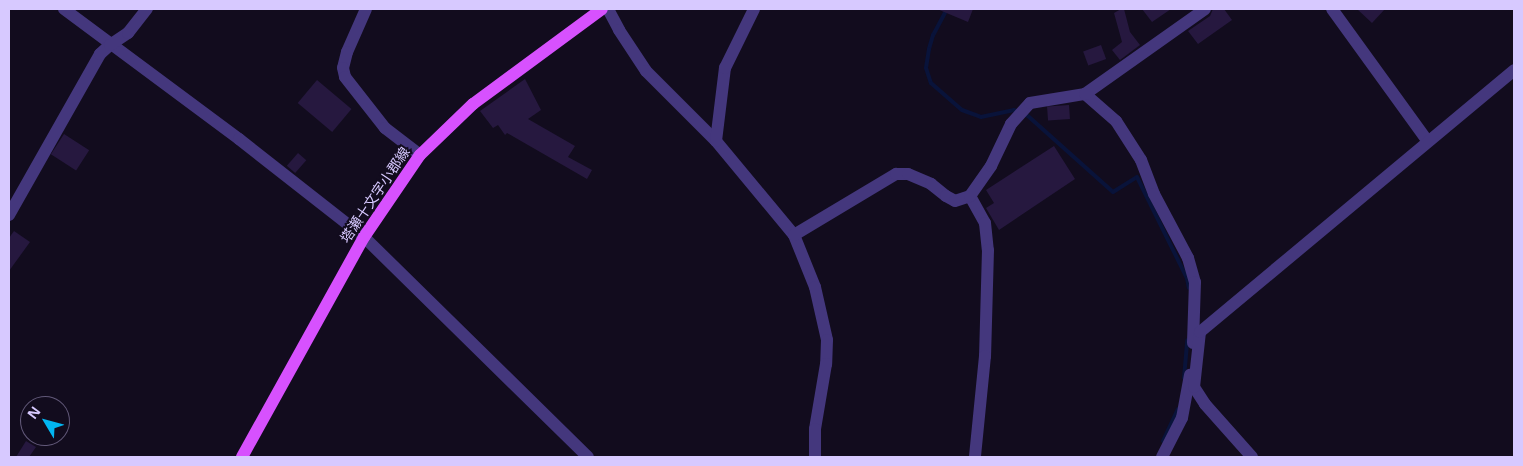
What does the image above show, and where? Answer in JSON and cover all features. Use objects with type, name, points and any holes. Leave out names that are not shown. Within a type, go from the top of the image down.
[{"type":"main road","name":"塔瀬十文字小郡線","points":[[242,457],[364,237],[420,155],[473,104],[602,9]]},
{"type":"street","points":[[64,9],[239,138],[364,237],[588,457]]},
{"type":"street","points":[[9,215],[100,54],[110,44],[128,33],[147,9]]},
{"type":"street","points":[[366,9],[347,52],[343,68],[345,77],[385,128],[420,155]]},
{"type":"street","points":[[608,9],[619,30],[646,71],[716,141],[794,235],[815,287],[827,340],[826,364],[815,429],[815,457]]},
{"type":"street","points":[[716,141],[726,68],[754,9]]},
{"type":"street","points":[[794,235],[896,174],[908,174],[932,184],[946,196],[955,200],[970,196],[991,166],[1012,124],[1030,103],[1085,94],[1205,9]]},
{"type":"street","points":[[1332,9],[1427,140]]},
{"type":"street","points":[[1162,457],[1182,418],[1200,332],[1427,140],[1514,70]]},
{"type":"street","points":[[1085,94],[1116,122],[1141,160],[1154,194],[1188,258],[1195,282],[1194,387],[1205,404],[1252,457]]},
{"type":"street","points":[[970,196],[985,223],[988,250],[986,346],[975,457]]},
{"type":"building","points":[[937,9],[973,9],[968,22]]},
{"type":"building","points":[[1124,9],[1130,32],[1140,45],[1120,60],[1112,50],[1122,42],[1114,13]]},
{"type":"building","points":[[1142,9],[1171,9],[1152,22]]},
{"type":"building","points":[[1213,9],[1224,9],[1232,20],[1198,44],[1188,31],[1210,16]]},
{"type":"building","points":[[1357,9],[1385,9],[1372,23]]},
{"type":"building","points":[[1101,45],[1106,59],[1088,66],[1083,51]]},
{"type":"building","points":[[525,79],[541,110],[528,119],[575,146],[568,157],[592,170],[587,179],[507,133],[505,135],[498,125],[493,128],[480,111]]},
{"type":"building","points":[[317,80],[351,109],[332,132],[298,103]]},
{"type":"building","points":[[1069,105],[1070,119],[1048,121],[1047,107]]},
{"type":"building","points":[[64,134],[89,150],[76,170],[51,154]]},
{"type":"building","points":[[1054,146],[1075,179],[999,230],[986,208],[994,203],[986,190]]},
{"type":"building","points":[[298,153],[306,160],[295,173],[287,166]]},
{"type":"building","points":[[14,231],[30,242],[9,271],[9,238]]},
{"type":"building","points":[[23,446],[36,447],[29,457],[16,457]]},
{"type":"waterway","points":[[947,9],[933,35],[929,49],[926,68],[931,83],[962,110],[981,117],[1014,110],[1028,116],[1113,192],[1137,177],[1187,278],[1189,288]]},
{"type":"waterway","points":[[1184,378],[1187,340]]},
{"type":"waterway","points":[[1163,441],[1178,409]]}]
